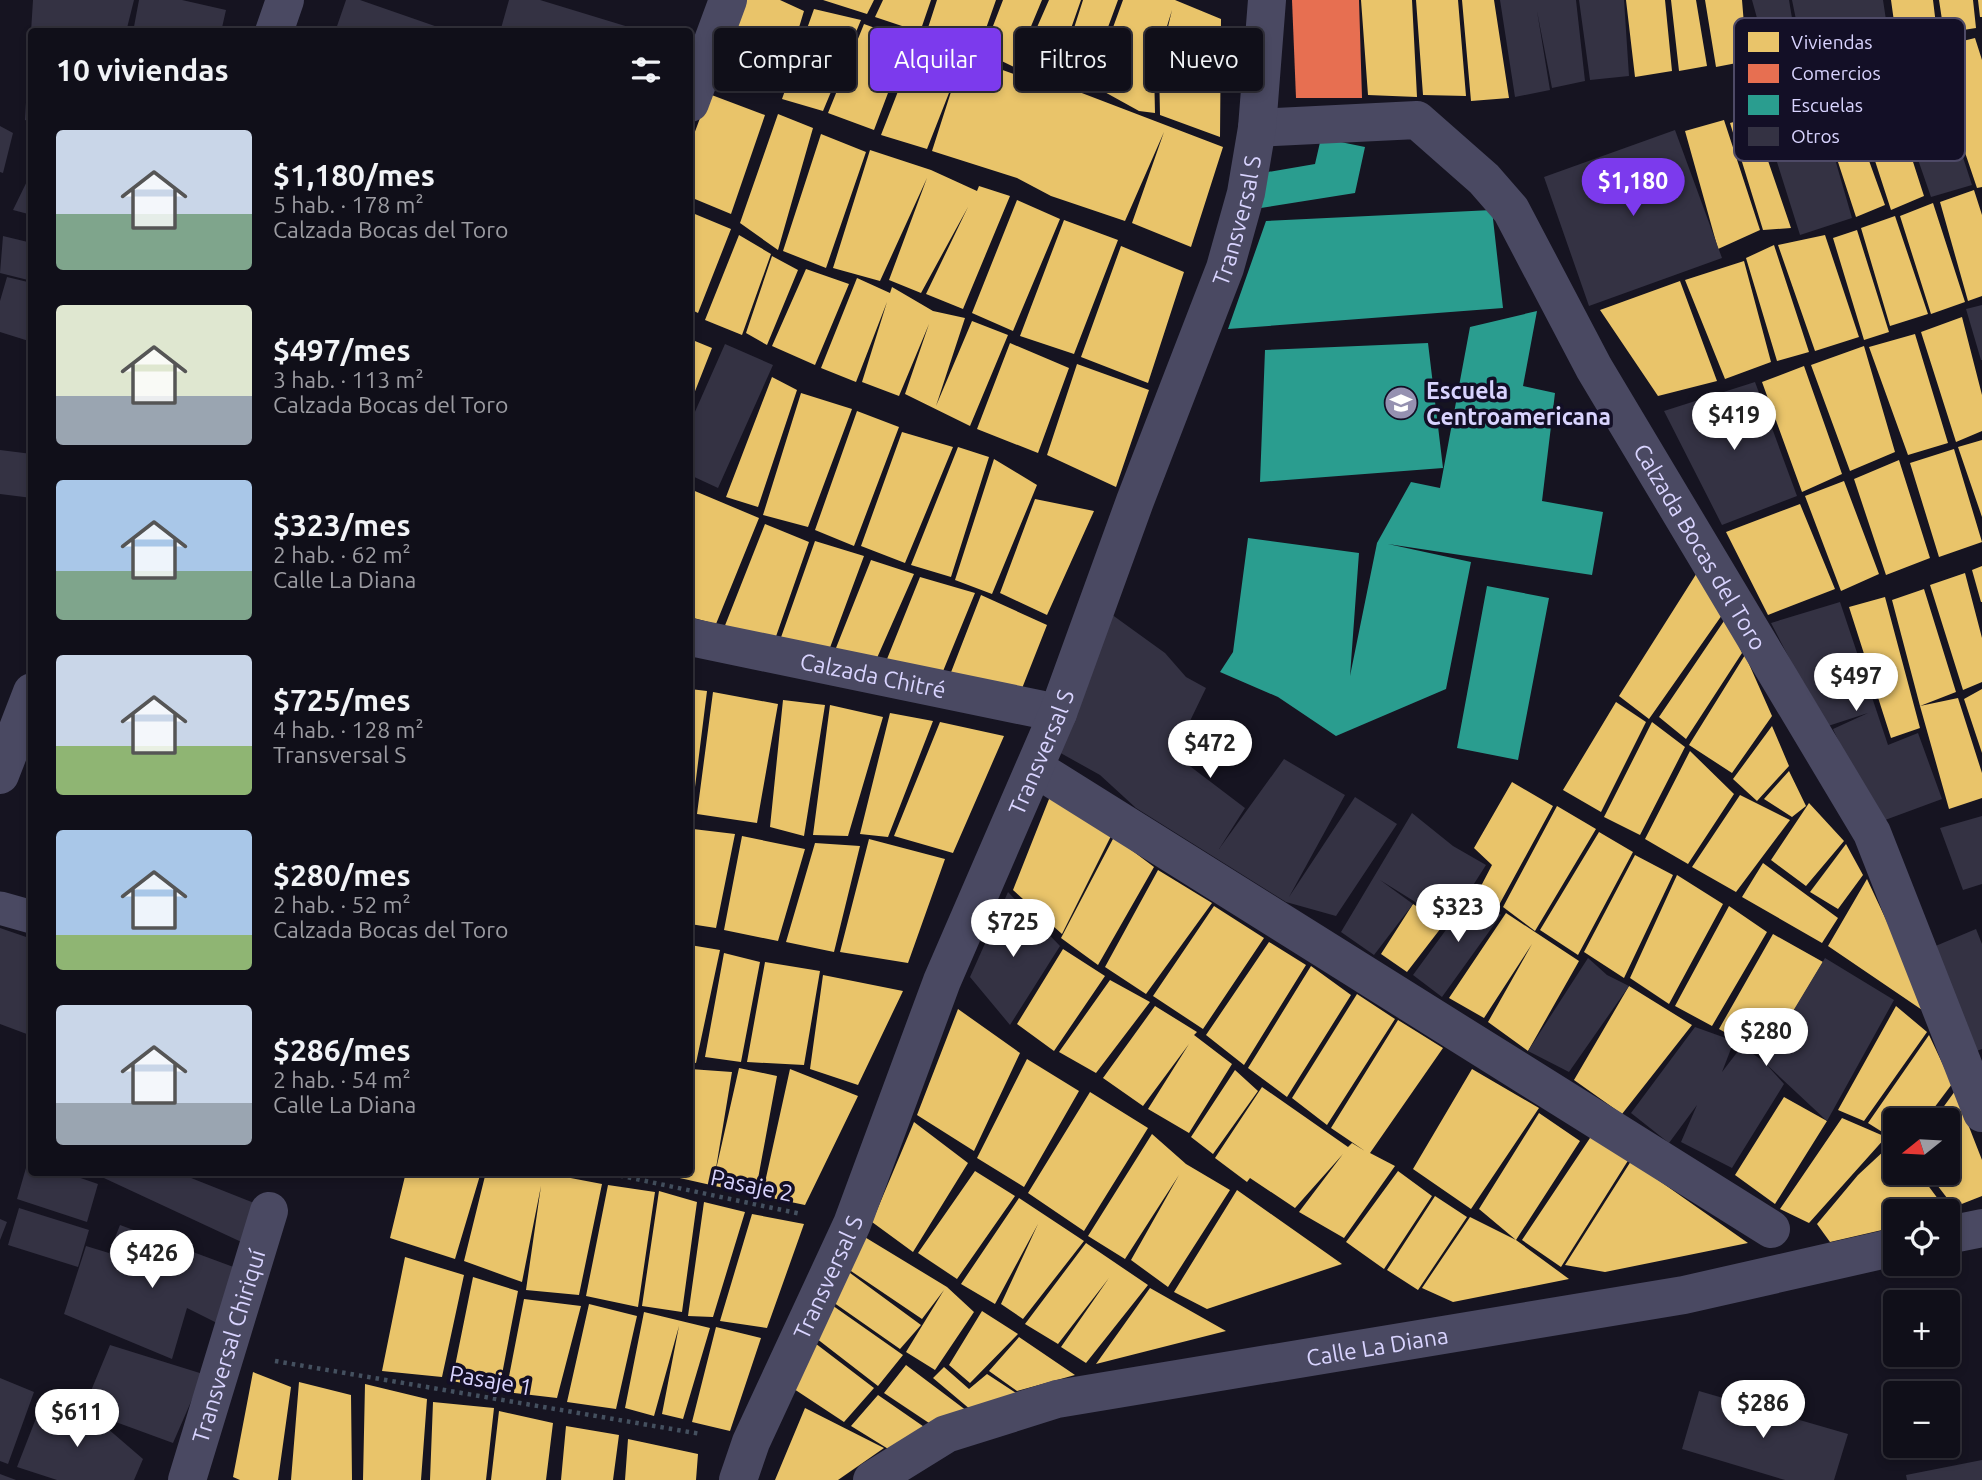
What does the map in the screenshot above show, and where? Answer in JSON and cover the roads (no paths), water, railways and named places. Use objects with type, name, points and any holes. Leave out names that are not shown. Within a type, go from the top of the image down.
[{"type":"street","points":[[275,28],[285,0]]},
{"type":"street","points":[[693,95],[728,0]]},
{"type":"street","name":"Transversal S","points":[[738,1480],[751,1442],[852,1224],[942,981],[1058,713],[1135,501],[1225,268],[1245,192],[1257,128],[1266,0]]},
{"type":"street","name":"Calzada Bocas del Toro","points":[[1257,128],[1417,120],[1484,179],[1511,210],[1594,368],[1872,833],[1982,1113]]},
{"type":"street","name":"Calzada Chitré","points":[[693,638],[1058,713]]},
{"type":"street","points":[[0,775],[28,702]]},
{"type":"street","points":[[1035,768],[1771,1229]]},
{"type":"street","name":"Transversal Chiriquí","points":[[187,1480],[269,1211]]},
{"type":"street","points":[[1960,1233],[1982,1228]]},
{"type":"street","name":"Calle La Diana","points":[[872,1480],[946,1434],[1057,1399],[1684,1295],[1883,1250]]},
{"type":"lane","points":[[0,908],[28,916]]},
{"type":"place","name":"Escuela Centroamericana","points":[[1401,403]]}]
